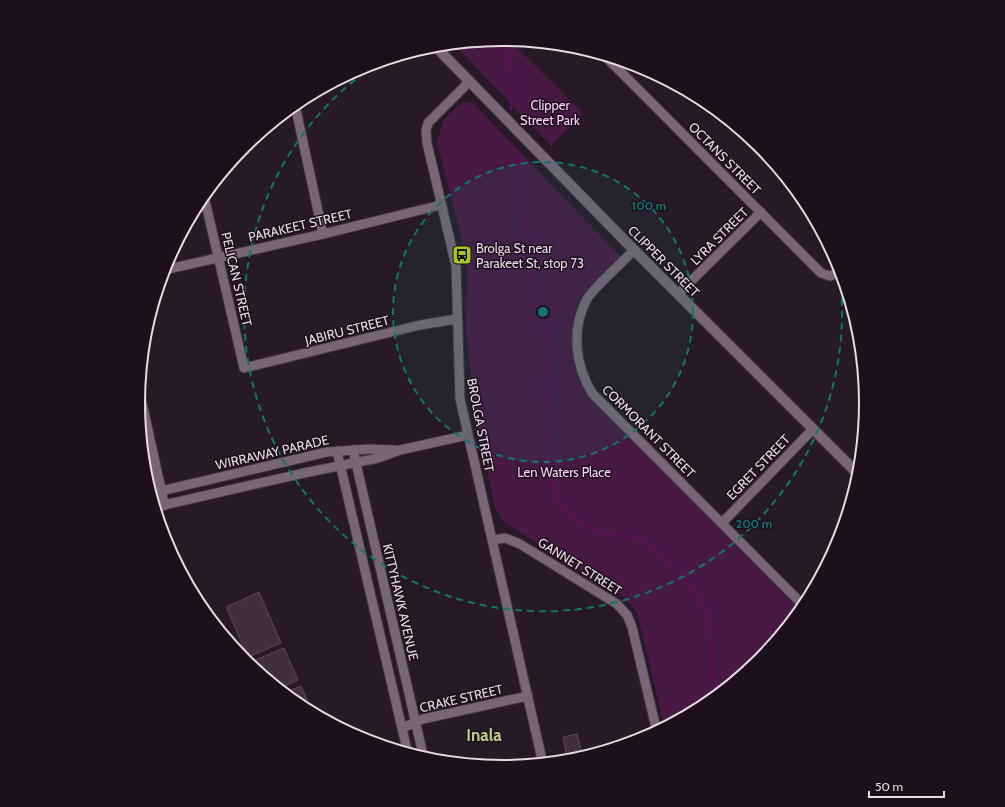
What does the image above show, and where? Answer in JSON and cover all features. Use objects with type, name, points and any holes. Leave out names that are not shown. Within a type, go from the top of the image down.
[{"type":"street","name":"CLIPPER STREET","points":[[441,52],[634,250],[854,470]]},
{"type":"street","name":"OCTANS STREET","points":[[613,64],[821,273],[830,276],[836,274]]},
{"type":"street","name":"BROLGA STREET","points":[[470,81],[433,117],[426,130],[427,142],[456,266],[460,393],[468,435],[542,759]]},
{"type":"street","points":[[296,112],[323,234]]},
{"type":"street","name":"PELICAN STREET","points":[[206,204],[244,368]]},
{"type":"street","name":"PARAKEET STREET","points":[[172,268],[323,234],[441,205]]},
{"type":"street","name":"LYRA STREET","points":[[678,294],[760,212]]},
{"type":"street","name":"CORMORANT STREET","points":[[634,250],[588,298],[583,309],[575,341],[585,382],[592,393],[800,602]]},
{"type":"street","name":"JABIRU STREET","points":[[244,368],[420,325],[457,319]]},
{"type":"street","points":[[146,422],[161,491],[160,506]]},
{"type":"street","name":"EGRET STREET","points":[[722,523],[813,429]]},
{"type":"street","name":"WIRRAWAY PARADE","points":[[160,506],[340,465],[355,463],[400,450],[468,435]]},
{"type":"street","name":"KITTYHAWK AVENUE","points":[[353,450],[422,752]]},
{"type":"street","name":"WIRRAWAY PARADE","points":[[156,492],[337,451],[400,450]]},
{"type":"street","points":[[337,451],[407,748]]},
{"type":"street","name":"GANNET STREET","points":[[493,540],[505,538],[520,544],[617,604],[626,615],[632,627],[656,726]]},
{"type":"street","name":"CRAKE STREET","points":[[402,728],[416,722],[528,696]]},
{"type":"green space","name":"Clipper Street Park","points":[[516,47],[583,113],[551,146],[459,49]]},
{"type":"green space","name":"Len Waters Place","points":[[465,102],[472,102],[624,260],[588,298],[575,341],[585,382],[800,602],[771,639],[738,672],[701,701],[664,723],[637,613],[630,603],[619,594],[505,523],[495,508],[474,408],[466,331],[467,269],[461,237],[437,142],[444,119],[458,106]]},
{"type":"building","points":[[259,592],[281,643],[250,656],[245,651],[226,607]]},
{"type":"building","points":[[284,648],[298,680],[284,686],[255,660]]},
{"type":"building","points":[[301,686],[309,704],[304,701],[290,691]]},
{"type":"building","points":[[577,734],[581,752],[567,755],[563,737]]},
{"type":"waterway","points":[[504,46],[507,51],[512,76],[511,109]]},
{"type":"waterway","points":[[519,157],[520,188],[530,251],[528,265],[545,329],[550,360],[543,382],[550,423],[547,454],[557,498],[567,512],[581,523],[600,533],[637,538],[654,549],[683,576],[697,594],[707,613],[712,649],[712,675],[718,689]]},
{"type":"place","name":"Brolga St near Parakeet St, stop 73","points":[[462,255]]},
{"type":"district","name":"Inala","points":[[484,735]]}]
